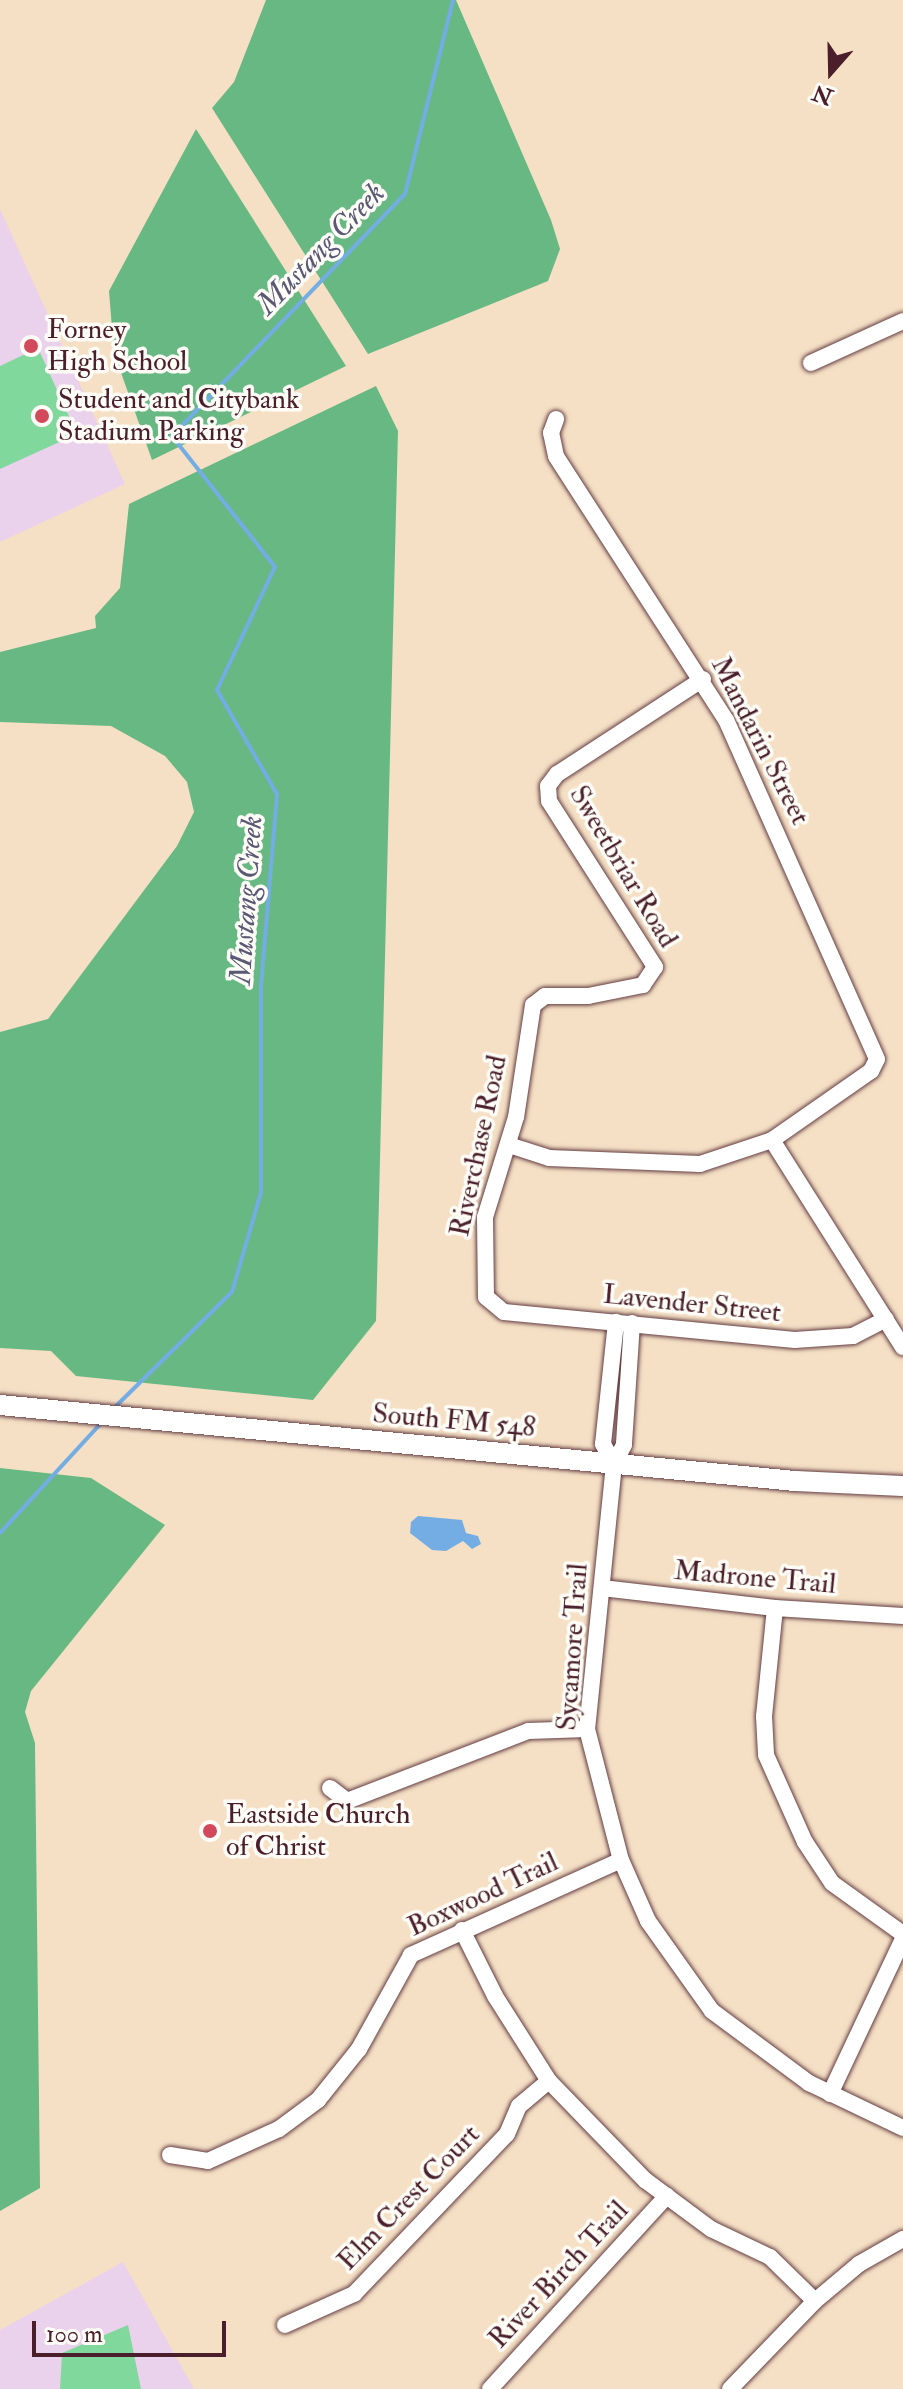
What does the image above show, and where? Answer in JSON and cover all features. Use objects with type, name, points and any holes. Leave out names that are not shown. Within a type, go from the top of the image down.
[{"type":"main road","name":"South FM 548","points":[[0,1405],[296,1436],[903,1486]]},
{"type":"street","points":[[811,363],[903,321]]},
{"type":"street","name":"Mandarin Street","points":[[556,419],[551,433],[556,456],[703,679],[733,735],[877,1059],[871,1071],[772,1140]]},
{"type":"street","name":"Sweetbriar Road","points":[[538,998],[610,993],[643,985],[653,974],[653,959],[549,801],[548,786],[557,774],[703,679]]},
{"type":"street","name":"Riverchase Road","points":[[490,1305],[484,1285],[485,1217],[509,1145],[530,1015],[538,998]]},
{"type":"street","points":[[509,1145],[549,1158],[678,1166],[724,1158],[772,1140],[903,1347]]},
{"type":"street","name":"Lavender Street","points":[[490,1305],[504,1312],[816,1340],[853,1336],[886,1319]]},
{"type":"street","name":"Sycamore Trail","points":[[624,1323],[624,1445],[614,1464],[587,1729],[621,1860],[648,1921],[712,2011],[830,2094],[903,2128]]},
{"type":"street","name":"Madrone Trail","points":[[602,1588],[775,1608],[903,1616]]},
{"type":"street","points":[[775,1608],[764,1716],[766,1755],[805,1842],[832,1883],[903,1936],[830,2094]]},
{"type":"street","points":[[330,1788],[347,1801],[528,1731],[587,1729]]},
{"type":"street","name":"Boxwood Trail","points":[[170,2155],[208,2161],[279,2129],[318,2100],[359,2049],[411,1955],[621,1860]]},
{"type":"street","points":[[462,1930],[495,1996],[549,2081],[667,2196],[711,2229],[770,2257],[815,2301]]},
{"type":"street","name":"Elm Crest Court","points":[[285,2325],[354,2294],[507,2134],[519,2106],[549,2081]]},
{"type":"street","name":"River Birch Trail","points":[[490,2389],[667,2196]]},
{"type":"street","points":[[730,2389],[815,2301],[859,2264],[903,2239]]},
{"type":"shaded area","name":"Forney High School","points":[[0,209],[125,484],[0,542]]},
{"type":"shaded area","points":[[123,2262],[194,2389],[0,2389],[0,2330]]},
{"type":"green space","points":[[266,0],[456,0],[551,220],[560,249],[548,281],[368,354],[212,108],[234,82]]},
{"type":"green space","points":[[196,129],[346,366],[152,460],[114,353],[109,291]]},
{"type":"green space","points":[[38,348],[77,434],[0,469],[0,366]]},
{"type":"green space","points":[[376,386],[398,431],[376,1321],[313,1400],[76,1376],[51,1351],[0,1348],[0,1032],[48,1019],[177,846],[194,812],[187,782],[165,756],[111,726],[0,722],[0,652],[96,628],[95,616],[120,588],[129,504]]},
{"type":"green space","points":[[0,1468],[91,1478],[165,1525],[31,1691],[25,1712],[35,1743],[40,2188],[0,2211]]},
{"type":"green space","points":[[128,2325],[141,2389],[60,2389],[62,2353]]},
{"type":"water","points":[[418,1516],[462,1520],[466,1533],[478,1536],[481,1544],[472,1549],[463,1541],[446,1551],[432,1550],[410,1533],[411,1522]]},
{"type":"waterway","name":"Mustang Creek","points":[[115,1407],[232,1292],[261,1192],[261,986],[277,794],[217,690],[275,567],[172,436],[405,194],[453,0]]},
{"type":"waterway","name":"Mustang Creek","points":[[0,1533],[101,1423]]},
{"type":"place","name":"Forney High School","points":[[31,346]]},
{"type":"place","name":"Student and Citybank Stadium Parking","points":[[42,416]]},
{"type":"place","name":"Eastside Church of Christ","points":[[210,1831]]}]
